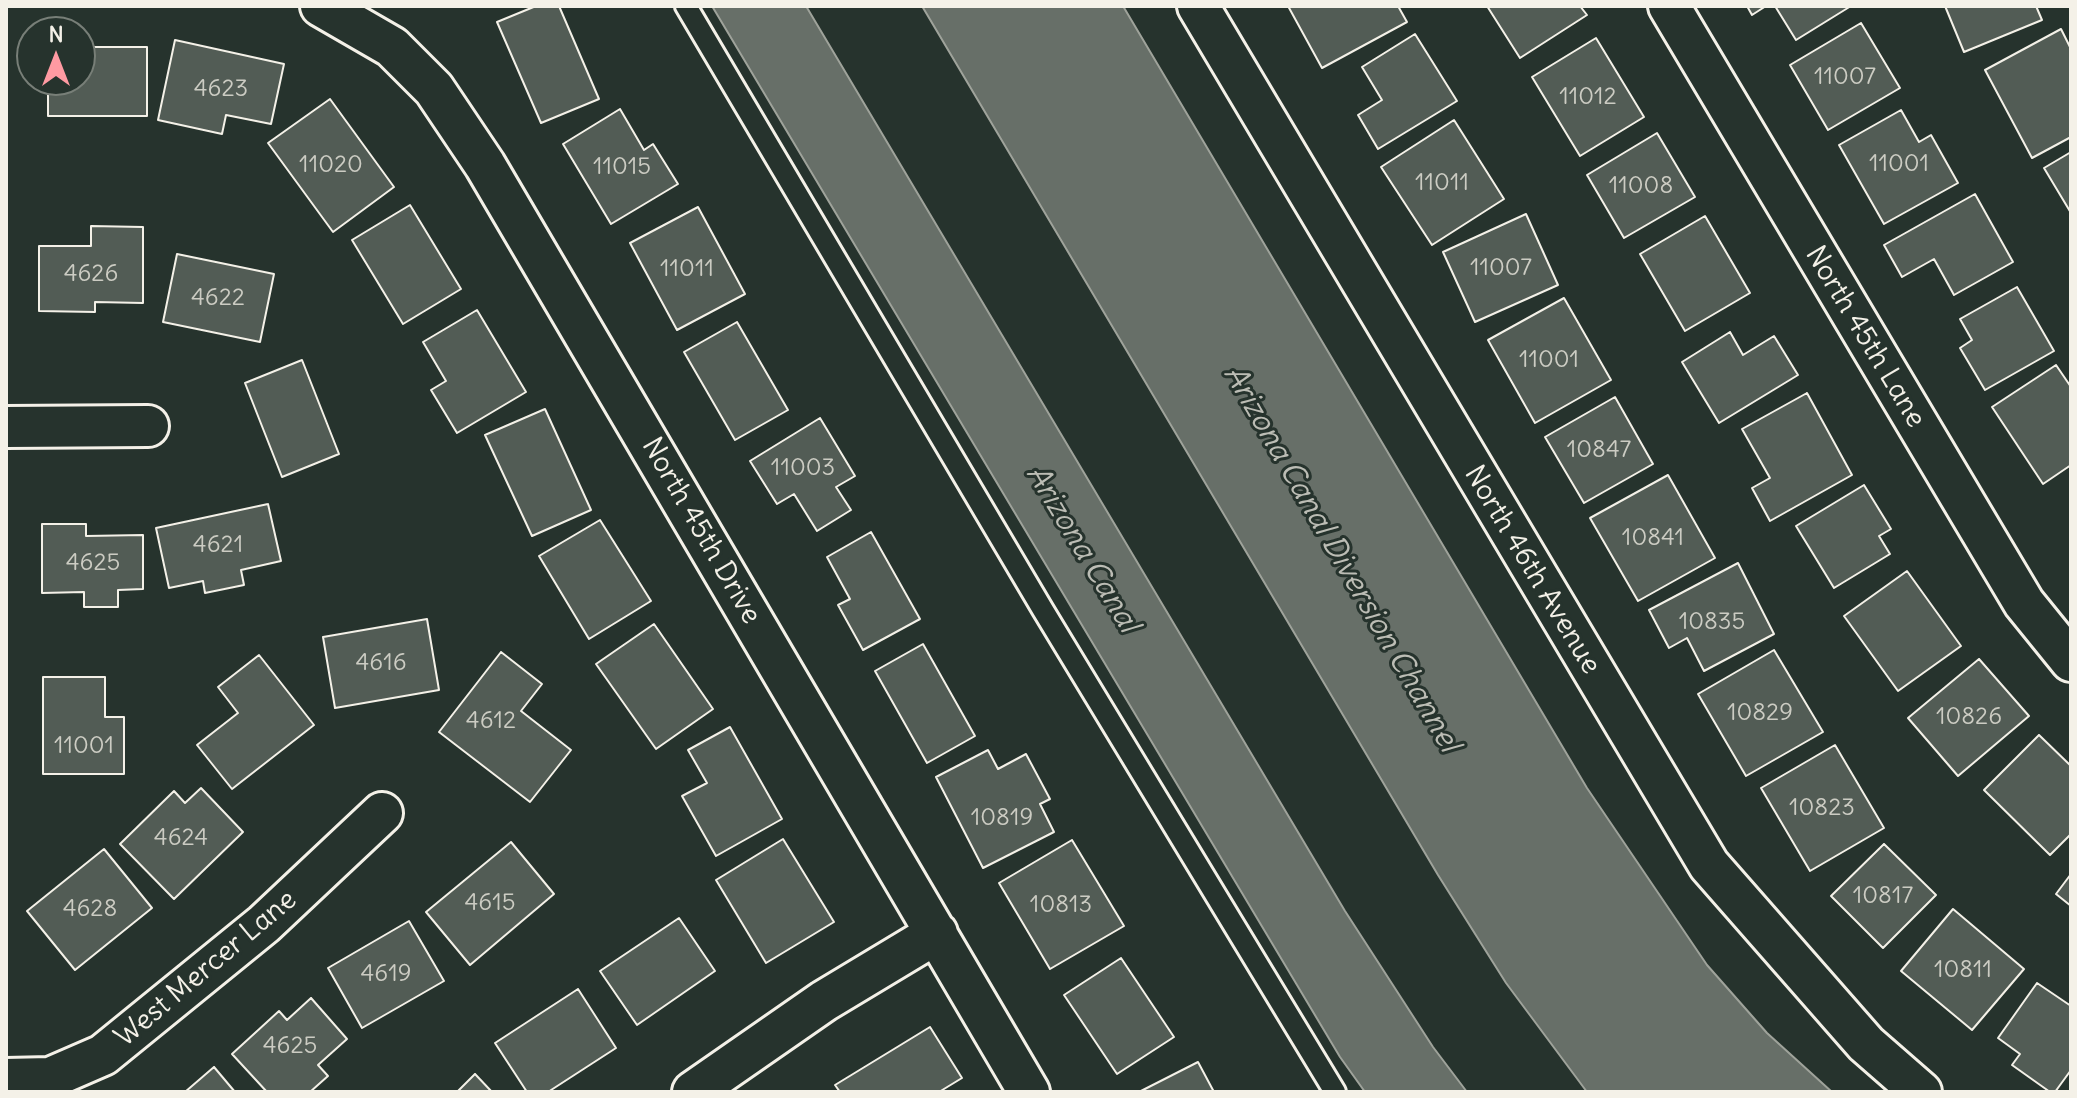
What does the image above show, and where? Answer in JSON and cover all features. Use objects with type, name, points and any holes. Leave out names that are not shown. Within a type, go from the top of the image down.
[{"type":"street","name":"North 46th Avenue","points":[[1198,6],[1709,865],[1866,1044],[1921,1092]]},
{"type":"street","name":"North 45th Lane","points":[[1669,6],[2024,603],[2071,661]]},
{"type":"street","name":"North 45th Drive","points":[[331,8],[392,47],[434,89],[485,165],[1029,1092]]},
{"type":"street","points":[[6,427],[148,426]]},
{"type":"street","name":"West Mercer Lane","points":[[6,1079],[50,1078],[103,1055],[264,924],[382,813]]},
{"type":"street","points":[[693,1092],[824,1001],[937,933]]},
{"type":"lane","points":[[686,6],[1043,610],[1335,1092]]},
{"type":"water","name":"Arizona Canal","points":[[712,6],[806,6],[1345,911],[1433,1047],[1467,1092],[1365,1092],[1340,1057]]},
{"type":"water","name":"Arizona Canal Diversion Channel","points":[[922,6],[1123,6],[1587,788],[1707,965],[1767,1033],[1832,1092],[1587,1092],[1506,983],[1438,875]]},
{"type":"building","points":[[536,6],[559,6],[599,99],[541,123],[497,22]]},
{"type":"building","points":[[1288,6],[1398,6],[1407,22],[1322,68]]},
{"type":"building","points":[[1487,6],[1580,6],[1587,15],[1520,58]]},
{"type":"building","points":[[1747,6],[1766,6],[1752,15]]},
{"type":"building","points":[[1775,6],[1851,6],[1796,40]]},
{"type":"building","points":[[1945,6],[2036,6],[2042,20],[1964,52]]},
{"type":"building","points":[[1861,23],[1900,88],[1828,130],[1790,65]]},
{"type":"building","points":[[2061,29],[2071,49],[2071,137],[2032,158],[1985,70]]},
{"type":"building","points":[[1415,34],[1457,101],[1378,149],[1358,115],[1382,100],[1362,67]]},
{"type":"building","points":[[1596,38],[1644,117],[1580,156],[1532,77]]},
{"type":"building","points":[[175,40],[284,64],[271,124],[226,115],[222,134],[158,120]]},
{"type":"building","points":[[96,47],[147,47],[147,116],[48,116],[48,96],[96,96]]},
{"type":"building","points":[[330,99],[394,187],[333,232],[268,143]]},
{"type":"building","points":[[620,109],[644,150],[653,144],[678,184],[611,224],[563,144]]},
{"type":"building","points":[[1901,110],[1919,142],[1931,135],[1958,183],[1884,224],[1839,145]]},
{"type":"building","points":[[1454,120],[1504,199],[1432,245],[1381,167]]},
{"type":"building","points":[[1657,133],[1695,197],[1624,238],[1587,175]]},
{"type":"building","points":[[2071,152],[2071,213],[2044,168]]},
{"type":"building","points":[[1975,194],[2013,262],[1954,295],[1934,259],[1902,277],[1884,245]]},
{"type":"building","points":[[410,205],[461,289],[403,324],[352,240]]},
{"type":"building","points":[[698,207],[745,294],[677,330],[630,243]]},
{"type":"building","points":[[1526,214],[1558,285],[1475,322],[1443,252]]},
{"type":"building","points":[[1705,216],[1750,293],[1685,331],[1640,254]]},
{"type":"building","points":[[91,226],[143,227],[143,303],[95,302],[95,312],[39,311],[39,246],[91,246]]},
{"type":"building","points":[[177,254],[274,274],[260,342],[163,322]]},
{"type":"building","points":[[2017,287],[2054,351],[1985,390],[1960,348],[1972,340],[1960,319]]},
{"type":"building","points":[[1564,298],[1611,380],[1535,423],[1488,340]]},
{"type":"building","points":[[477,310],[526,392],[457,433],[431,390],[446,381],[423,342]]},
{"type":"building","points":[[737,322],[788,410],[735,440],[684,352]]},
{"type":"building","points":[[1730,332],[1743,355],[1774,336],[1798,375],[1719,423],[1682,362]]},
{"type":"building","points":[[302,360],[339,454],[282,477],[245,383]]},
{"type":"building","points":[[2056,365],[2071,387],[2071,465],[2043,484],[1992,407]]},
{"type":"building","points":[[1807,393],[1852,475],[1770,521],[1752,488],[1770,478],[1742,429]]},
{"type":"building","points":[[1615,397],[1653,464],[1584,503],[1545,437]]},
{"type":"building","points":[[545,409],[591,510],[532,536],[485,435]]},
{"type":"building","points":[[820,418],[855,476],[836,487],[851,510],[817,531],[794,494],[777,504],[750,461]]},
{"type":"building","points":[[1668,475],[1715,558],[1638,601],[1590,518]]},
{"type":"building","points":[[1864,485],[1891,529],[1879,536],[1890,554],[1834,588],[1796,526]]},
{"type":"building","points":[[268,504],[281,561],[241,570],[244,585],[205,593],[203,581],[169,588],[156,528]]},
{"type":"building","points":[[600,520],[651,601],[589,639],[539,556]]},
{"type":"building","points":[[42,524],[86,524],[86,536],[143,535],[143,589],[118,590],[118,607],[84,607],[84,592],[42,593]]},
{"type":"building","points":[[871,532],[920,619],[863,650],[838,605],[850,599],[827,557]]},
{"type":"building","points":[[1738,563],[1774,634],[1704,671],[1687,638],[1669,648],[1649,610]]},
{"type":"building","points":[[1907,571],[1961,646],[1898,691],[1844,616]]},
{"type":"building","points":[[427,619],[439,690],[335,708],[323,637]]},
{"type":"building","points":[[654,624],[713,709],[656,749],[596,664]]},
{"type":"building","points":[[923,644],[975,736],[927,763],[875,671]]},
{"type":"building","points":[[1774,650],[1823,732],[1746,776],[1698,694]]},
{"type":"building","points":[[501,652],[542,684],[521,711],[571,750],[530,802],[439,732]]},
{"type":"building","points":[[259,655],[314,725],[232,789],[197,745],[238,713],[218,687]]},
{"type":"building","points":[[1979,659],[2029,716],[1958,776],[1908,718]]},
{"type":"building","points":[[43,677],[105,677],[105,717],[124,717],[124,774],[43,774]]},
{"type":"building","points":[[730,727],[782,819],[716,856],[682,796],[707,783],[688,750]]},
{"type":"building","points":[[2039,735],[2071,766],[2071,834],[2050,855],[1984,790]]},
{"type":"building","points":[[1835,745],[1884,828],[1810,871],[1761,788]]},
{"type":"building","points":[[988,750],[998,769],[1026,754],[1050,799],[1040,804],[1054,832],[983,868],[936,777]]},
{"type":"building","points":[[201,788],[243,832],[174,899],[120,844],[174,791],[185,803]]},
{"type":"building","points":[[783,839],[834,922],[766,963],[716,880]]},
{"type":"building","points":[[1072,840],[1124,926],[1050,969],[999,883]]},
{"type":"building","points":[[511,842],[554,894],[470,965],[426,912]]},
{"type":"building","points":[[1884,844],[1936,895],[1883,948],[1831,896]]},
{"type":"building","points":[[104,849],[152,908],[75,970],[27,911]]},
{"type":"building","points":[[2071,874],[2071,906],[2056,894]]},
{"type":"building","points":[[1953,909],[2024,969],[1972,1030],[1901,971]]},
{"type":"building","points":[[679,918],[715,971],[637,1025],[600,971]]},
{"type":"building","points":[[409,921],[444,981],[362,1028],[328,968]]},
{"type":"building","points":[[1121,958],[1174,1037],[1117,1074],[1064,995]]},
{"type":"building","points":[[2037,983],[2071,1006],[2071,1070],[2055,1092],[2050,1092],[2012,1065],[2020,1054],[1998,1038]]},
{"type":"building","points":[[578,989],[616,1048],[548,1092],[527,1092],[495,1043]]},
{"type":"building","points":[[311,998],[347,1039],[318,1065],[328,1076],[310,1092],[267,1092],[232,1054],[279,1011],[287,1020]]},
{"type":"building","points":[[930,1027],[962,1078],[939,1092],[840,1092],[835,1085]]},
{"type":"building","points":[[1198,1062],[1214,1092],[1139,1092]]},
{"type":"building","points":[[214,1067],[235,1092],[185,1092]]},
{"type":"building","points":[[475,1074],[492,1092],[457,1092]]}]
